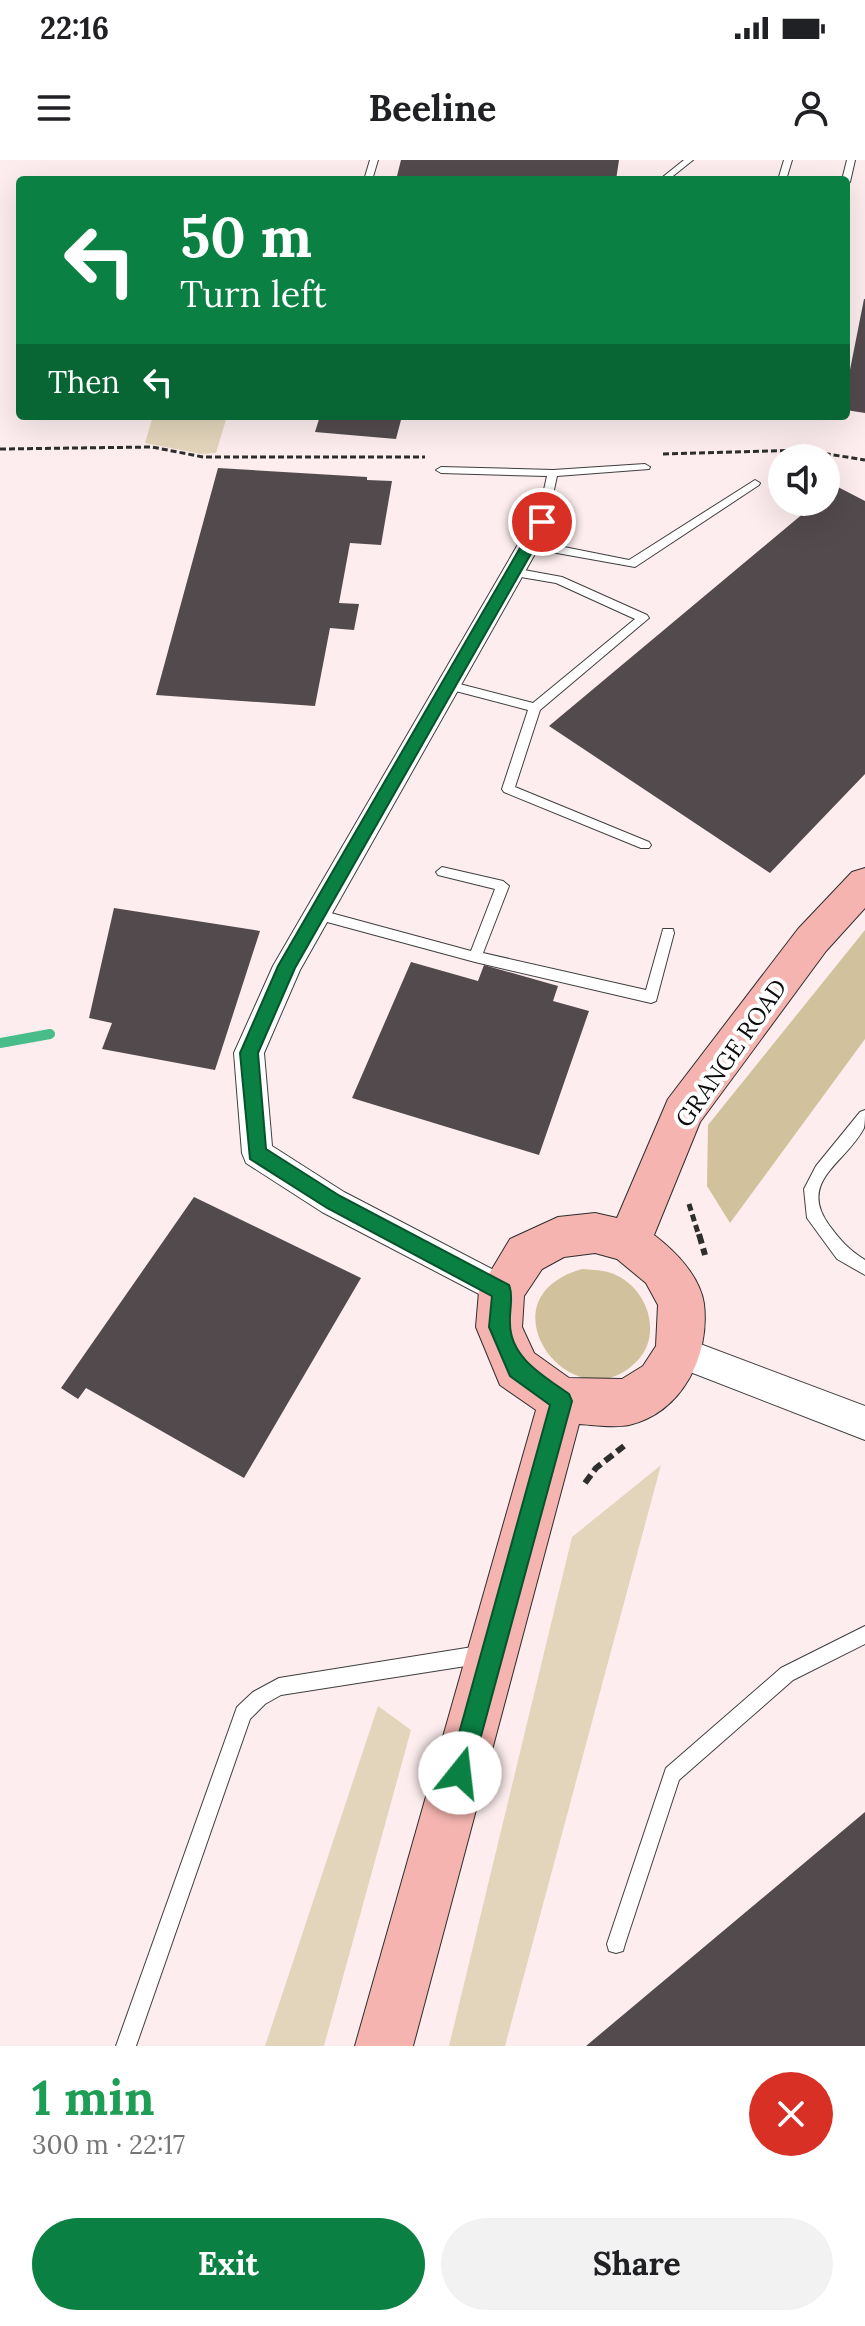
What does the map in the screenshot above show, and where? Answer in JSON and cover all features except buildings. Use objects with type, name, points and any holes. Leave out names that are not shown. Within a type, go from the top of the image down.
[{"type":"main road","name":"GRANGE ROAD","points":[[629,1242],[683,1112],[812,940],[865,883]]},
{"type":"main road","points":[[595,1233],[629,1242],[662,1268],[681,1302],[679,1352],[660,1382],[628,1402],[562,1401],[517,1369],[499,1327],[502,1291],[526,1254],[558,1237],[595,1233]]},
{"type":"main road","points":[[384,2046],[562,1401]]},
{"type":"street","points":[[502,1291],[333,1202],[257,1153],[249,1053],[287,966],[536,533]]},
{"type":"street","points":[[679,1352],[865,1423]]},
{"type":"lane","points":[[668,176],[689,160]]},
{"type":"lane","points":[[441,470],[553,473],[645,467]]},
{"type":"lane","points":[[553,473],[536,533],[631,564],[755,483]]},
{"type":"lane","points":[[513,572],[558,580],[643,618],[535,708],[508,789],[645,845]]},
{"type":"lane","points":[[448,685],[535,708]]},
{"type":"lane","points":[[442,872],[503,886],[475,957]]},
{"type":"lane","points":[[316,914],[475,957],[651,997],[668,933]]},
{"type":"lane","points":[[865,1116],[821,1171],[811,1189],[812,1213],[842,1254],[865,1268]]},
{"type":"lane","points":[[616,1944],[672,1774],[787,1674],[865,1635]]},
{"type":"lane","points":[[126,2046],[243,1713],[259,1698],[279,1687],[493,1652]]},
{"type":"path","points":[[688,1199],[710,1269]]},
{"type":"shaded area","points":[[152,420],[226,420],[216,453],[201,454],[145,443]]},
{"type":"shaded area","points":[[865,930],[865,1039],[730,1223],[707,1186],[708,1125]]},
{"type":"shaded area","points":[[582,1269],[618,1276],[637,1292],[648,1314],[649,1338],[645,1350],[638,1360],[613,1377],[588,1379],[565,1369],[547,1351],[537,1329],[537,1305],[551,1284]]},
{"type":"shaded area","points":[[661,1465],[505,2046],[449,2046],[572,1537]]},
{"type":"shaded area","points":[[378,1706],[411,1730],[324,2046],[265,2046]]},
{"type":"waterway","points":[[0,1043],[50,1034]]},
{"type":"route","points":[[460,1773],[562,1401],[517,1369],[499,1327],[502,1291],[333,1202],[257,1153],[249,1053],[287,966],[542,522]]}]
